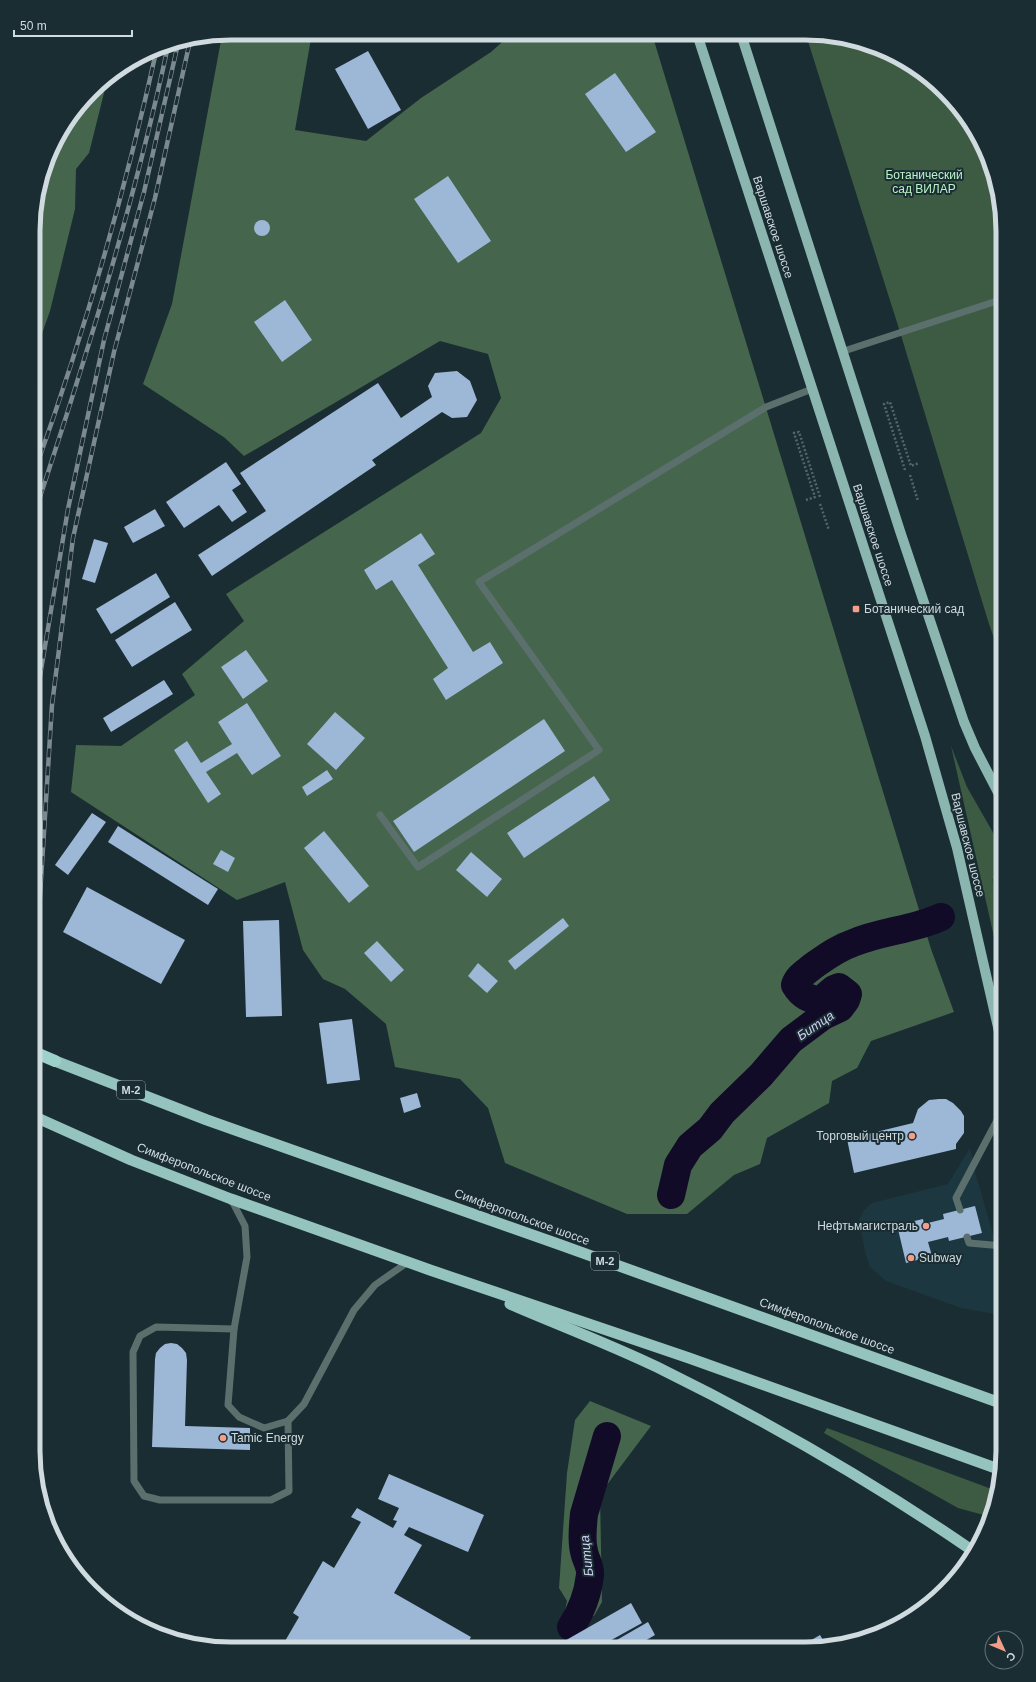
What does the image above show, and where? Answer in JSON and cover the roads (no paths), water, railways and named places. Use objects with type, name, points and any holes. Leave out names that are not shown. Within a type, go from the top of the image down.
[{"type":"highway","name":"Симферопольское шоссе","points":[[40,1054],[207,1120],[996,1401]]},
{"type":"highway","name":"Симферопольское шоссе","points":[[40,1119],[131,1160],[231,1199],[430,1270],[689,1358],[995,1468]]},
{"type":"highway","points":[[430,1270],[656,1367],[730,1405],[872,1484],[969,1548]]},
{"type":"main road","name":"Варшавское шоссе","points":[[699,40],[925,736],[957,848],[996,1018]]},
{"type":"main road","points":[[743,40],[903,538],[964,722],[975,748],[996,788]]},
{"type":"lane","points":[[844,351],[996,301]]},
{"type":"lane","points":[[380,815],[418,867],[599,750],[479,582],[766,407],[812,389]]},
{"type":"lane","points":[[960,1210],[956,1198],[996,1122]]},
{"type":"lane","points":[[231,1199],[245,1226],[247,1257],[234,1329],[228,1405],[239,1417],[264,1428],[288,1421],[304,1404],[354,1310],[375,1285],[408,1262]]},
{"type":"lane","points":[[967,1237],[969,1243],[996,1245]]},
{"type":"lane","points":[[234,1329],[156,1327],[140,1336],[133,1352],[134,1481],[144,1496],[160,1500],[271,1500],[289,1491],[288,1421]]},
{"type":"waterway","name":"Битца","points":[[671,1195],[678,1165],[690,1146],[710,1129],[722,1113],[761,1075],[791,1040],[823,1016],[840,1008],[846,1000],[848,994],[839,987],[834,989],[821,1000],[806,996],[800,992],[795,985],[800,977],[827,956],[848,945],[864,939],[919,925],[941,917]]},
{"type":"waterway","name":"Битца","points":[[571,1627],[584,1602],[588,1589],[590,1569],[583,1542],[582,1532],[584,1514],[607,1436]]},
{"type":"railway","points":[[40,896],[52,705],[73,538],[114,352],[155,198],[189,45]]},
{"type":"railway","points":[[40,676],[68,509],[104,340],[144,192],[177,48]]},
{"type":"railway","points":[[40,497],[90,341],[124,224],[155,105],[167,51]]},
{"type":"railway","points":[[40,456],[70,368],[102,262],[145,102],[155,56]]},
{"type":"place","name":"Ботанический сад","points":[[856,609]]},
{"type":"place","name":"Торговый центр","points":[[912,1136]]},
{"type":"place","name":"Нефтьмагистраль","points":[[926,1226]]},
{"type":"place","name":"Subway","points":[[911,1258]]},
{"type":"place","name":"Tamic Energy","points":[[223,1438]]},
{"type":"park label","name":"Ботанический сад ВИЛАР","points":[[924,182]]}]
